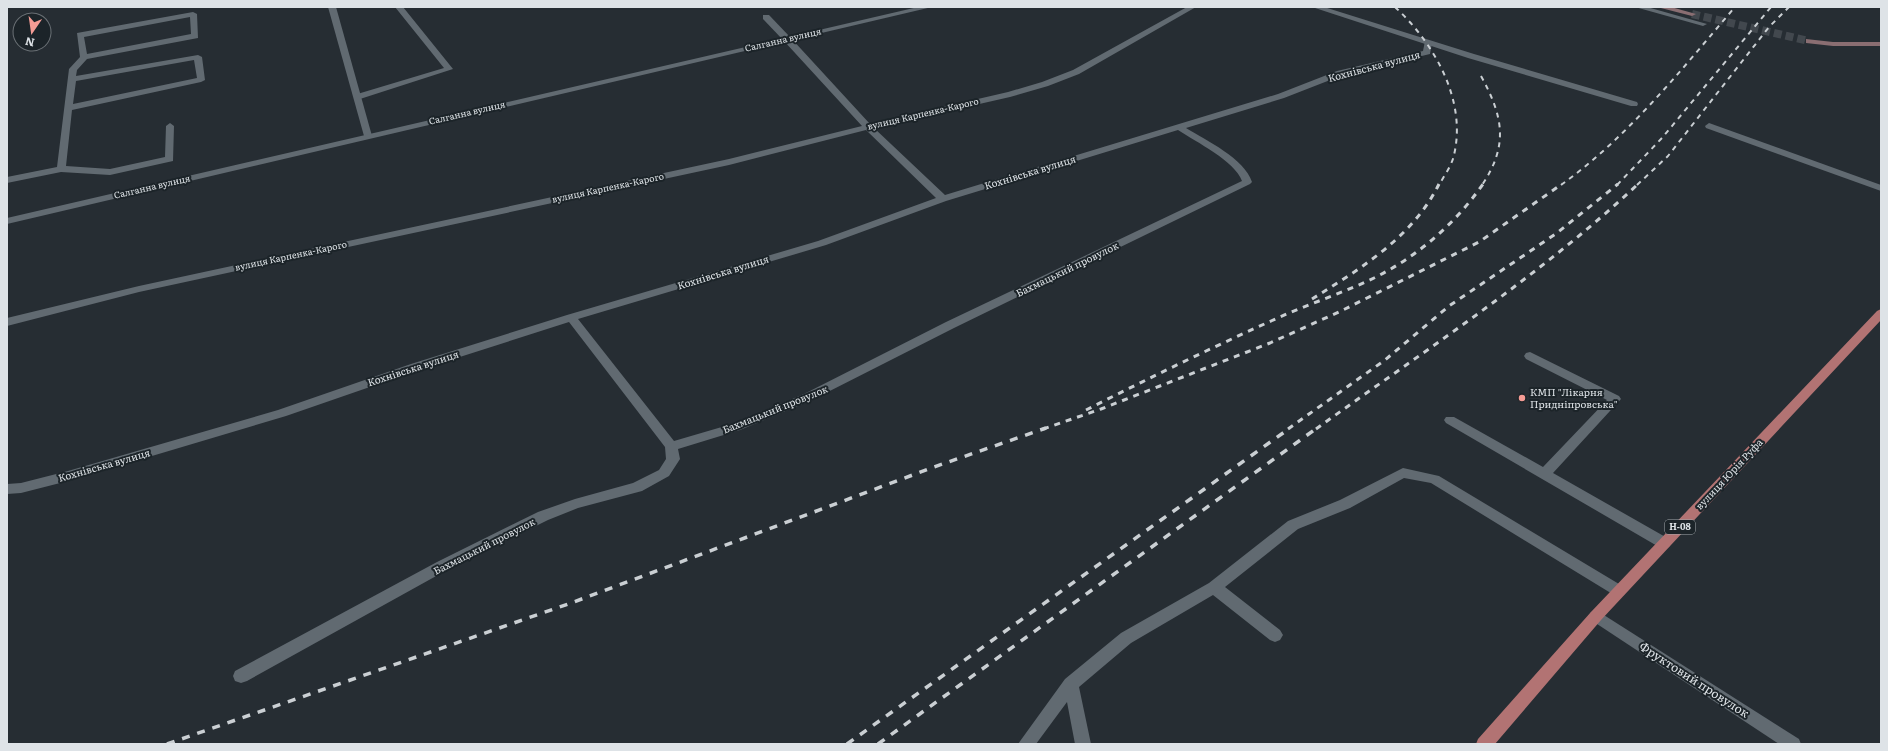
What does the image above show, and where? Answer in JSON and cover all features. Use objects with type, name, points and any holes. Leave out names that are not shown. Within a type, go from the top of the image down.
[{"type":"main road","points":[[1661,7],[1692,14]]},
{"type":"main road","points":[[1809,41],[1858,45],[1881,44]]},
{"type":"main road","name":"вулиця Юрія Руфа","points":[[1484,744],[1596,616],[1881,313]]},
{"type":"street","points":[[332,7],[368,136]]},
{"type":"street","points":[[357,97],[449,69],[399,7]]},
{"type":"street","name":"Салганна вулиця","points":[[7,221],[928,7]]},
{"type":"street","name":"вулиця Карпенка-Карого","points":[[7,322],[139,289],[729,162],[868,127],[1010,94],[1045,84],[1076,72],[1192,7]]},
{"type":"street","points":[[1316,7],[1428,43],[1634,104]]},
{"type":"street","points":[[1639,7],[1703,24]]},
{"type":"street","points":[[61,168],[72,69],[83,60],[84,56],[80,35],[193,14],[195,36],[144,56],[71,80]]},
{"type":"street","points":[[766,17],[868,127],[943,199]]},
{"type":"street","name":"Кохнівська вулиця","points":[[7,489],[21,488],[68,476],[282,414],[414,367],[571,317],[822,243],[943,199],[1094,152],[1181,128],[1281,96],[1340,73],[1384,61],[1417,56],[1427,52],[1428,43]]},
{"type":"street","points":[[68,108],[201,80],[198,57],[84,56]]},
{"type":"street","points":[[7,180],[61,168],[110,172],[170,159],[170,126]]},
{"type":"street","points":[[1709,126],[1881,188]]},
{"type":"street","name":"Бахмацький провулок","points":[[241,676],[442,566],[543,516],[575,504],[637,487],[664,474],[673,459],[671,446],[736,427],[808,397],[950,325],[1247,182],[1244,172],[1234,163],[1181,128]]},
{"type":"street","points":[[571,317],[671,446]]},
{"type":"street","points":[[1530,356],[1615,399],[1544,474]]},
{"type":"street","points":[[1450,420],[1664,543]]},
{"type":"street","points":[[1026,744],[1071,684],[1126,638],[1214,587],[1293,525],[1345,504],[1403,473],[1434,479],[1620,591]]},
{"type":"street","points":[[1214,587],[1275,634]]},
{"type":"street","name":"Фруктовий провулок","points":[[1596,616],[1793,744]]},
{"type":"street","points":[[1071,684],[1083,744]]},
{"type":"tunnel","points":[[1692,14],[1809,41]]},
{"type":"railway","points":[[1395,7],[1409,21],[1434,55],[1444,74],[1451,93],[1456,114],[1457,134],[1453,159],[1439,185]]},
{"type":"railway","points":[[1561,185],[1586,166],[1632,124],[1735,7]]},
{"type":"railway","points":[[1618,184],[1662,138],[1771,7]]},
{"type":"railway","points":[[1637,185],[1668,156],[1769,27],[1789,7]]},
{"type":"railway","points":[[1481,76],[1494,104],[1500,130],[1496,157],[1491,170],[1482,185]]},
{"type":"railway","points":[[1312,299],[1348,276],[1384,250],[1400,236],[1428,203],[1439,184]]},
{"type":"railway","points":[[1086,410],[1178,364],[1284,315],[1374,278],[1406,260],[1448,226],[1483,184]]},
{"type":"railway","points":[[1043,429],[1101,409],[1270,343],[1341,311],[1479,242],[1562,184]]},
{"type":"railway","points":[[1288,429],[1385,360],[1449,306],[1557,233],[1618,184]]},
{"type":"railway","points":[[1316,429],[1522,281],[1562,250],[1638,184]]},
{"type":"railway","points":[[167,744],[571,603],[934,467],[1046,428]]},
{"type":"railway","points":[[847,744],[1290,428]]},
{"type":"railway","points":[[878,744],[1317,428]]},
{"type":"place","name":"КМП \"Лікарня Придніпровська\"","points":[[1522,398]]}]
